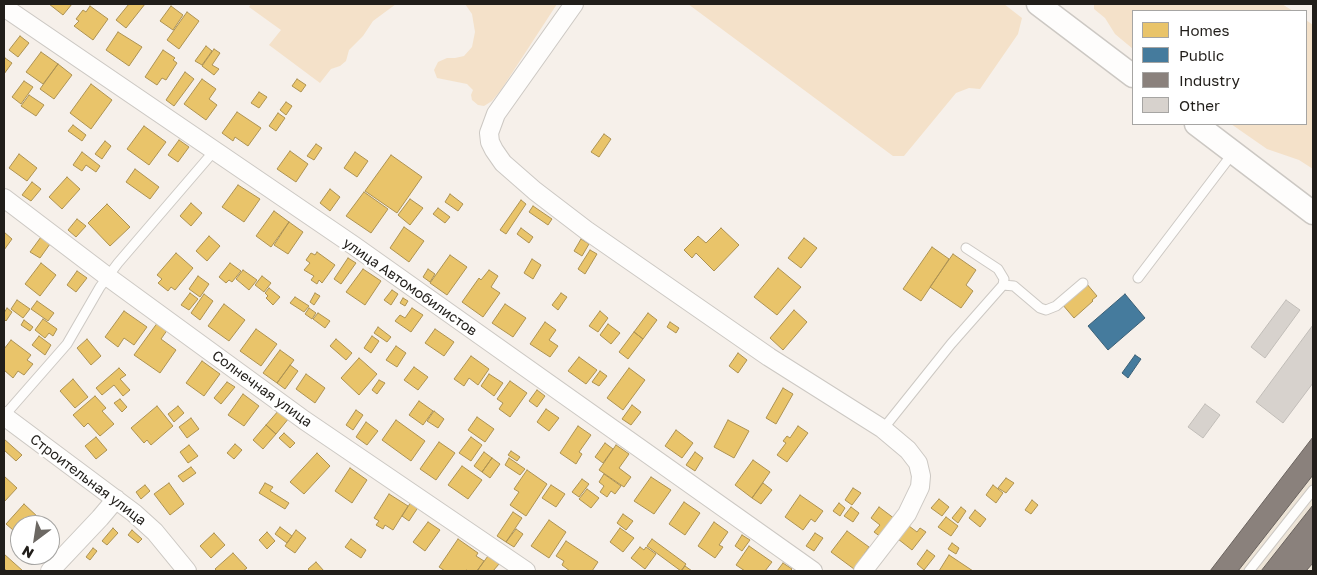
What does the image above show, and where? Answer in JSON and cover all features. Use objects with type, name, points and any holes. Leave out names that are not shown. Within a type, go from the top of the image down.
[{"type":"street","points":[[574,4],[496,114],[489,133],[490,142],[503,163],[535,191],[586,230],[769,357],[883,429],[908,450],[918,464],[921,476],[920,487],[907,514],[862,571]]},
{"type":"street","points":[[1038,4],[1132,75]]},
{"type":"street","name":"улица Автомобилистов","points":[[4,7],[361,251],[813,571]]},
{"type":"street","points":[[1197,125],[1313,213]]},
{"type":"street","name":"Солнечная улица","points":[[4,198],[108,277],[304,420],[526,571]]},
{"type":"street","name":"Строительная улица","points":[[4,416],[116,499],[155,532],[188,571]]},
{"type":"street","points":[[50,571],[116,499]]},
{"type":"lane","points":[[4,416],[67,344],[108,277],[215,150]]},
{"type":"lane","points":[[1138,278],[1234,152]]},
{"type":"lane","points":[[883,429],[951,344],[1003,286],[1004,279],[1002,273],[966,248]]},
{"type":"lane","points":[[1003,286],[1014,286],[1040,308],[1046,310],[1056,306],[1083,283]]},
{"type":"lane","points":[[1249,571],[1313,490]]},
{"type":"shaded area","points":[[251,4],[396,4],[373,21],[363,36],[349,50],[346,61],[340,66],[331,69],[320,83],[269,45],[281,30],[249,7]]},
{"type":"shaded area","points":[[465,4],[557,4],[501,90],[492,101],[484,106],[478,105],[472,100],[473,90],[467,84],[437,78],[434,70],[438,62],[447,58],[464,56],[472,47],[475,32],[472,14]]},
{"type":"shaded area","points":[[688,4],[1004,4],[1022,18],[1018,34],[980,89],[969,88],[956,93],[904,156],[893,156]]},
{"type":"shaded area","points":[[1094,4],[1282,4],[1291,10],[1132,10],[1132,48],[1115,34],[1105,18],[1094,9]]},
{"type":"shaded area","points":[[1307,21],[1313,25],[1313,169],[1299,160],[1267,149],[1232,125],[1307,125]]},
{"type":"shaded area","points":[[1313,437],[1313,571],[1210,571]]},
{"type":"building: Homes","points":[[49,4],[72,4],[63,15]]},
{"type":"building: Homes","points":[[129,4],[145,4],[126,28],[116,20]]},
{"type":"building: Homes","points":[[90,6],[108,19],[93,40],[74,26],[79,21],[76,19],[83,10],[86,12]]},
{"type":"building: Homes","points":[[171,6],[183,15],[173,30],[160,21]]},
{"type":"building: Homes","points":[[187,12],[199,21],[179,49],[167,40]]},
{"type":"building: Homes","points":[[118,32],[142,47],[129,66],[106,50]]},
{"type":"building: Homes","points":[[20,36],[29,43],[18,57],[9,50]]},
{"type":"building: Homes","points":[[206,46],[212,51],[202,65],[195,61]]},
{"type":"building: Homes","points":[[214,49],[220,53],[212,65],[219,69],[214,75],[202,66]]},
{"type":"building: Homes","points":[[163,50],[175,58],[173,60],[177,63],[166,80],[162,78],[157,85],[145,77]]},
{"type":"building: Homes","points":[[41,52],[58,64],[43,84],[26,72]]},
{"type":"building: Homes","points":[[5,58],[12,63],[4,74],[4,61]]},
{"type":"building: Homes","points":[[58,64],[72,75],[54,99],[40,89]]},
{"type":"building: Homes","points":[[185,72],[194,79],[174,106],[166,100]]},
{"type":"building: Homes","points":[[202,79],[216,89],[209,99],[217,105],[206,120],[184,104]]},
{"type":"building: Homes","points":[[297,79],[306,85],[301,92],[292,86]]},
{"type":"building: Homes","points":[[24,81],[33,87],[21,104],[12,97]]},
{"type":"building: Homes","points":[[91,84],[112,100],[91,129],[70,113]]},
{"type":"building: Homes","points":[[259,92],[267,97],[259,108],[251,103]]},
{"type":"building: Homes","points":[[29,95],[44,105],[36,116],[21,106]]},
{"type":"building: Homes","points":[[286,102],[292,106],[286,115],[280,110]]},
{"type":"building: Homes","points":[[237,112],[261,128],[248,146],[235,137],[233,141],[222,133]]},
{"type":"building: Homes","points":[[278,113],[285,118],[276,131],[269,126]]},
{"type":"building: Homes","points":[[73,125],[86,135],[82,141],[68,131]]},
{"type":"building: Homes","points":[[144,126],[166,142],[149,165],[127,149]]},
{"type":"building: Homes","points":[[604,134],[611,139],[599,157],[591,152]]},
{"type":"building: Homes","points":[[179,140],[189,147],[178,162],[168,155]]},
{"type":"building: Homes","points":[[105,141],[111,146],[102,159],[95,154]]},
{"type":"building: Homes","points":[[316,144],[322,148],[314,160],[307,156]]},
{"type":"building: Homes","points":[[290,151],[308,164],[296,182],[277,169]]},
{"type":"building: Homes","points":[[82,152],[100,166],[96,172],[86,165],[82,171],[73,165]]},
{"type":"building: Homes","points":[[355,152],[368,161],[357,177],[344,168]]},
{"type":"building: Homes","points":[[19,154],[37,168],[27,181],[9,168]]},
{"type":"building: Homes","points":[[391,155],[422,177],[397,213],[365,191]]},
{"type":"building: Homes","points":[[135,169],[159,187],[150,199],[126,182]]},
{"type":"building: Homes","points":[[67,177],[80,189],[62,209],[49,197]]},
{"type":"building: Homes","points":[[32,182],[41,189],[31,201],[22,195]]},
{"type":"building: Homes","points":[[238,185],[260,199],[244,222],[222,207]]},
{"type":"building: Homes","points":[[330,189],[340,197],[330,211],[320,203]]},
{"type":"building: Homes","points":[[364,192],[388,209],[371,233],[346,216]]},
{"type":"building: Homes","points":[[450,194],[463,204],[458,211],[445,202]]},
{"type":"building: Homes","points":[[410,199],[423,208],[410,225],[398,215]]},
{"type":"building: Homes","points":[[521,200],[526,204],[506,234],[500,230]]},
{"type":"building: Homes","points":[[191,203],[202,213],[191,226],[180,216]]},
{"type":"building: Homes","points":[[107,204],[130,227],[110,246],[88,223]]},
{"type":"building: Homes","points":[[533,206],[552,219],[548,225],[529,212]]},
{"type":"building: Homes","points":[[438,208],[450,217],[445,223],[433,214]]},
{"type":"building: Homes","points":[[274,211],[289,222],[271,247],[256,236]]},
{"type":"building: Homes","points":[[77,219],[86,226],[76,237],[68,230]]},
{"type":"building: Homes","points":[[289,222],[303,232],[288,254],[274,245]]},
{"type":"building: Homes","points":[[404,227],[424,241],[409,262],[390,248]]},
{"type":"building: Homes","points":[[521,228],[533,237],[529,243],[517,234]]},
{"type":"building: Homes","points":[[721,228],[739,245],[714,271],[696,253],[692,258],[684,250],[698,236],[706,243]]},
{"type":"building: Homes","points":[[4,232],[12,239],[4,250]]},
{"type":"building: Homes","points":[[209,236],[220,246],[207,261],[196,251]]},
{"type":"building: Homes","points":[[41,237],[50,244],[40,258],[30,252]]},
{"type":"building: Homes","points":[[804,238],[817,248],[801,268],[788,258]]},
{"type":"building: Homes","points":[[581,239],[589,244],[582,256],[574,251]]},
{"type":"building: Homes","points":[[932,247],[949,259],[921,301],[903,289]]},
{"type":"building: Homes","points":[[590,250],[597,254],[585,274],[578,269]]},
{"type":"building: Homes","points":[[317,252],[335,265],[322,283],[319,280],[317,284],[311,280],[314,276],[304,270],[310,263],[306,260],[311,253],[315,255]]},
{"type":"building: Homes","points":[[176,253],[193,268],[175,290],[171,287],[168,291],[158,283],[162,279],[157,275]]},
{"type":"building: Homes","points":[[953,254],[976,270],[966,285],[973,291],[961,308],[930,287]]},
{"type":"building: Homes","points":[[450,255],[467,267],[447,295],[430,283]]},
{"type":"building: Homes","points":[[348,258],[356,263],[341,284],[334,279]]},
{"type":"building: Homes","points":[[532,259],[541,265],[533,279],[524,273]]},
{"type":"building: Homes","points":[[41,263],[56,275],[40,296],[25,284]]},
{"type":"building: Homes","points":[[230,263],[241,271],[232,282],[229,280],[226,283],[219,277]]},
{"type":"building: Homes","points":[[778,268],[801,287],[777,315],[754,297]]},
{"type":"building: Homes","points":[[363,269],[381,281],[365,305],[346,292]]},
{"type":"building: Homes","points":[[428,269],[435,274],[430,282],[423,277]]},
{"type":"building: Homes","points":[[243,270],[257,280],[249,290],[236,279]]},
{"type":"building: Homes","points":[[489,270],[498,276],[491,287],[500,293],[483,317],[462,302],[479,278],[481,280]]},
{"type":"building: Homes","points":[[77,271],[87,278],[76,292],[67,285]]},
{"type":"building: Homes","points":[[198,276],[209,284],[200,297],[189,289]]},
{"type":"building: Homes","points":[[262,276],[271,283],[264,292],[255,285]]},
{"type":"building: Homes","points":[[1086,283],[1097,296],[1074,318],[1062,304]]},
{"type":"building: Homes","points":[[269,288],[280,297],[273,305],[266,298],[268,296],[265,293]]},
{"type":"building: Homes","points":[[392,290],[398,294],[391,305],[384,300]]},
{"type":"building: Homes","points":[[190,293],[198,299],[189,310],[181,305]]},
{"type":"building: Homes","points":[[315,293],[320,296],[314,305],[310,302]]},
{"type":"building: Homes","points":[[561,293],[567,297],[558,310],[552,305]]},
{"type":"building: Homes","points":[[204,294],[213,301],[200,320],[191,313]]},
{"type":"building: Homes","points":[[295,297],[309,306],[304,312],[290,303]]},
{"type":"building: Homes","points":[[403,298],[408,301],[405,306],[400,303]]},
{"type":"building: Homes","points":[[17,300],[30,309],[23,318],[11,309]]},
{"type":"building: Homes","points":[[37,301],[54,313],[48,321],[31,309]]},
{"type":"building: Homes","points":[[224,304],[245,320],[229,341],[208,326]]},
{"type":"building: Homes","points":[[505,304],[526,318],[513,337],[492,323]]},
{"type":"building: Homes","points":[[7,308],[12,312],[6,321],[4,313]]},
{"type":"building: Homes","points":[[309,308],[316,313],[312,319],[305,314]]},
{"type":"building: Homes","points":[[412,308],[423,315],[411,332],[395,321],[400,315],[405,318]]},
{"type":"building: Homes","points":[[794,310],[807,322],[783,350],[770,338]]},
{"type":"building: Homes","points":[[124,311],[147,327],[134,345],[124,338],[118,347],[105,337]]},
{"type":"building: Homes","points":[[600,311],[608,318],[598,332],[589,326]]},
{"type":"building: Homes","points":[[318,313],[330,321],[325,328],[313,319]]},
{"type":"building: Homes","points":[[648,313],[657,320],[643,339],[634,332]]},
{"type":"building: Homes","points":[[43,319],[57,329],[53,336],[49,333],[45,338],[35,330]]},
{"type":"building: Homes","points":[[24,320],[33,327],[30,331],[21,325]]},
{"type":"building: Homes","points":[[158,322],[168,329],[161,339],[176,350],[160,373],[134,355]]},
{"type":"building: Homes","points":[[545,322],[556,330],[549,340],[558,346],[550,357],[530,344]]},
{"type":"building: Homes","points":[[670,322],[679,328],[676,333],[667,327]]},
{"type":"building: Homes","points":[[608,324],[620,333],[611,344],[600,335]]},
{"type":"building: Homes","points":[[378,327],[391,337],[387,342],[374,333]]},
{"type":"building: Homes","points":[[256,329],[277,344],[261,366],[240,351]]},
{"type":"building: Homes","points":[[435,329],[454,342],[444,356],[425,343]]},
{"type":"building: Homes","points":[[634,332],[643,339],[628,359],[619,352]]},
{"type":"building: Homes","points":[[39,336],[51,345],[45,355],[32,345]]},
{"type":"building: Homes","points":[[372,336],[379,341],[371,353],[364,348]]},
{"type":"building: Homes","points":[[87,339],[101,356],[91,365],[77,348]]},
{"type":"building: Homes","points":[[336,339],[352,353],[346,360],[330,346]]},
{"type":"building: Homes","points":[[11,340],[31,355],[27,360],[33,364],[24,375],[18,371],[13,378],[4,370],[4,349]]},
{"type":"building: Homes","points":[[396,346],[406,353],[397,367],[386,360]]},
{"type":"building: Homes","points":[[280,350],[294,360],[277,383],[263,373]]},
{"type":"building: Homes","points":[[738,353],[747,360],[738,373],[729,366]]},
{"type":"building: Homes","points":[[471,356],[489,369],[478,385],[469,378],[464,386],[454,379]]},
{"type":"building: Homes","points":[[579,357],[597,370],[586,384],[568,371]]},
{"type":"building: Homes","points":[[359,358],[377,374],[359,395],[341,378]]},
{"type":"building: Homes","points":[[202,361],[220,374],[204,396],[186,383]]},
{"type":"building: Homes","points":[[290,365],[298,371],[285,389],[277,383]]},
{"type":"building: Homes","points":[[414,367],[428,377],[418,390],[404,380]]},
{"type":"building: Homes","points":[[119,368],[126,375],[120,379],[130,390],[123,396],[114,385],[102,395],[96,388]]},
{"type":"building: Homes","points":[[629,368],[645,380],[623,410],[607,398]]},
{"type":"building: Homes","points":[[600,371],[607,376],[599,386],[592,382]]},
{"type":"building: Homes","points":[[306,374],[325,388],[315,403],[296,389]]},
{"type":"building: Homes","points":[[489,374],[503,383],[494,396],[481,386]]},
{"type":"building: Homes","points":[[73,379],[88,397],[75,408],[60,391]]},
{"type":"building: Homes","points":[[379,380],[385,383],[377,394],[372,390]]},
{"type":"building: Homes","points":[[510,381],[527,393],[510,417],[499,409],[503,403],[497,399]]},
{"type":"building: Homes","points":[[227,382],[235,387],[221,404],[214,398]]},
{"type":"building: Homes","points":[[783,388],[793,394],[776,424],[766,418]]},
{"type":"building: Homes","points":[[537,390],[545,396],[537,407],[529,401]]},
{"type":"building: Homes","points":[[243,394],[259,406],[244,426],[228,415]]},
{"type":"building: Homes","points":[[95,396],[106,408],[102,411],[114,424],[100,436],[88,423],[84,427],[73,415]]},
{"type":"building: Homes","points":[[120,399],[127,407],[122,412],[114,403]]},
{"type":"building: Homes","points":[[419,401],[433,411],[423,425],[409,415]]},
{"type":"building: Homes","points":[[632,405],[641,412],[631,425],[622,419]]},
{"type":"building: Homes","points":[[157,406],[173,426],[151,445],[147,440],[144,443],[131,428]]},
{"type":"building: Homes","points":[[178,406],[184,413],[174,422],[168,414]]},
{"type":"building: Homes","points":[[546,409],[559,418],[549,431],[537,422]]},
{"type":"building: Homes","points":[[279,410],[289,418],[276,434],[266,425]]},
{"type":"building: Homes","points":[[356,410],[363,415],[353,430],[346,425]]},
{"type":"building: Homes","points":[[434,411],[444,419],[438,428],[427,421]]},
{"type":"building: Homes","points":[[477,417],[494,429],[485,442],[468,430]]},
{"type":"building: Homes","points":[[191,418],[199,429],[187,438],[179,427]]},
{"type":"building: Homes","points":[[396,420],[425,441],[411,461],[382,440]]},
{"type":"building: Homes","points":[[728,420],[749,431],[734,458],[714,447]]},
{"type":"building: Homes","points":[[366,422],[378,431],[367,445],[356,437]]},
{"type":"building: Homes","points":[[266,425],[276,434],[263,449],[253,440]]},
{"type":"building: Homes","points":[[578,426],[591,435],[579,452],[582,454],[576,464],[560,453]]},
{"type":"building: Homes","points":[[798,426],[808,433],[787,462],[777,455],[786,443],[783,441],[787,436],[790,438]]},
{"type":"building: Homes","points":[[676,430],[693,443],[682,458],[665,446]]},
{"type":"building: Homes","points":[[284,433],[295,443],[290,448],[279,438]]},
{"type":"building: Homes","points":[[96,437],[107,450],[96,459],[85,446]]},
{"type":"building: Homes","points":[[471,437],[482,445],[471,461],[459,453]]},
{"type":"building: Homes","points":[[4,439],[22,455],[16,461],[4,450]]},
{"type":"building: Homes","points":[[439,442],[455,453],[436,480],[420,469]]},
{"type":"building: Homes","points":[[605,443],[613,449],[603,463],[595,457]]},
{"type":"building: Homes","points":[[235,444],[242,450],[234,459],[227,453]]},
{"type":"building: Homes","points":[[189,445],[198,456],[188,463],[180,452]]},
{"type":"building: Homes","points":[[616,445],[629,454],[619,468],[631,477],[624,487],[599,470]]},
{"type":"building: Homes","points":[[511,451],[520,457],[517,461],[508,455]]},
{"type":"building: Homes","points":[[484,452],[492,458],[482,472],[474,466]]},
{"type":"building: Homes","points":[[695,452],[703,458],[695,471],[686,465]]},
{"type":"building: Homes","points":[[317,453],[330,466],[304,494],[290,482]]},
{"type":"building: Homes","points":[[492,458],[500,464],[490,478],[482,472]]},
{"type":"building: Homes","points":[[509,458],[525,469],[520,475],[505,465]]},
{"type":"building: Homes","points":[[753,460],[770,472],[752,498],[735,485]]},
{"type":"building: Homes","points":[[462,466],[482,480],[468,499],[448,485]]},
{"type":"building: Homes","points":[[191,467],[196,473],[183,482],[178,476]]},
{"type":"building: Homes","points":[[350,468],[367,480],[352,503],[335,491]]},
{"type":"building: Homes","points":[[527,470],[547,484],[526,516],[510,505],[519,492],[514,489]]},
{"type":"building: Homes","points":[[604,474],[621,486],[615,494],[611,491],[607,497],[600,492],[604,486],[599,482]]},
{"type":"building: Homes","points":[[4,476],[17,488],[4,502]]},
{"type":"building: Homes","points":[[651,477],[671,490],[654,514],[634,501]]},
{"type":"building: Homes","points":[[1006,478],[1014,483],[1006,493],[998,488]]},
{"type":"building: Homes","points":[[582,479],[589,484],[579,497],[572,492]]},
{"type":"building: Homes","points":[[169,483],[184,504],[170,515],[154,494]]},
{"type":"building: Homes","points":[[265,483],[273,487],[270,491],[289,503],[285,509],[259,493]]},
{"type":"building: Homes","points":[[763,483],[772,490],[761,504],[752,498]]},
{"type":"building: Homes","points":[[145,485],[150,491],[141,499],[136,492]]},
{"type":"building: Homes","points":[[551,485],[565,494],[556,507],[542,498]]},
{"type":"building: Homes","points":[[993,485],[1003,493],[996,503],[986,495]]},
{"type":"building: Homes","points":[[853,488],[861,493],[852,505],[845,500]]},
{"type":"building: Homes","points":[[587,489],[599,498],[591,508],[579,499]]},
{"type":"building: Homes","points":[[389,494],[408,506],[393,530],[385,525],[383,529],[376,525],[379,521],[374,518]]},
{"type":"building: Homes","points":[[800,495],[823,511],[815,522],[811,519],[803,530],[785,517]]},
{"type":"building: Homes","points":[[939,499],[949,507],[942,516],[931,508]]},
{"type":"building: Homes","points":[[1032,500],[1038,505],[1031,514],[1025,510]]},
{"type":"building: Homes","points":[[411,502],[419,506],[409,521],[402,516]]},
{"type":"building: Homes","points":[[684,502],[700,513],[685,535],[669,524]]},
{"type":"building: Homes","points":[[839,503],[845,508],[840,516],[833,511]]},
{"type":"building: Homes","points":[[24,504],[36,515],[14,515]]},
{"type":"building: Homes","points":[[851,507],[859,513],[853,522],[844,516]]},
{"type":"building: Homes","points":[[879,507],[895,519],[881,537],[874,532],[880,525],[871,518]]},
{"type":"building: Homes","points":[[961,507],[966,511],[958,523],[952,518]]},
{"type":"building: Homes","points":[[975,510],[986,519],[980,527],[969,518]]},
{"type":"building: Homes","points":[[513,512],[522,518],[506,542],[497,536]]},
{"type":"building: Homes","points":[[623,514],[633,521],[626,530],[617,523]]},
{"type":"building: Homes","points":[[946,517],[958,526],[951,536],[938,527]]},
{"type":"building: Homes","points":[[10,520],[10,527],[6,524]]},
{"type":"building: Homes","points":[[549,520],[566,532],[549,558],[531,546]]},
{"type":"building: Homes","points":[[428,522],[440,530],[425,551],[413,542]]},
{"type":"building: Homes","points":[[714,522],[728,532],[719,545],[723,547],[715,558],[698,546]]},
{"type":"building: Homes","points":[[909,526],[917,532],[920,528],[926,532],[912,550],[898,539]]},
{"type":"building: Homes","points":[[280,527],[292,536],[287,543],[275,534]]},
{"type":"building: Homes","points":[[113,528],[118,533],[107,545],[102,541]]},
{"type":"building: Homes","points":[[620,528],[634,538],[623,552],[610,542]]},
{"type":"building: Homes","points":[[516,529],[523,534],[514,547],[506,542]]},
{"type":"building: Homes","points":[[132,530],[142,539],[138,543],[128,535]]},
{"type":"building: Homes","points":[[296,530],[306,538],[295,553],[285,546]]},
{"type":"building: Homes","points":[[847,531],[869,547],[854,569],[831,552]]},
{"type":"building: Homes","points":[[267,532],[275,541],[267,549],[259,540]]},
{"type":"building: Homes","points":[[214,533],[225,545],[211,558],[200,546]]},
{"type":"building: Homes","points":[[815,533],[823,538],[814,551],[806,546]]},
{"type":"building: Homes","points":[[742,535],[750,540],[742,551],[735,546]]},
{"type":"building: Homes","points":[[351,539],[366,550],[361,558],[345,547]]},
{"type":"building: Homes","points":[[458,539],[478,553],[476,556],[484,561],[477,571],[445,571],[439,567]]},
{"type":"building: Homes","points":[[652,539],[686,564],[681,571],[647,546]]},
{"type":"building: Homes","points":[[566,541],[598,562],[592,571],[570,571],[562,565],[564,561],[556,556]]},
{"type":"building: Homes","points":[[952,543],[959,548],[956,554],[948,549]]},
{"type":"building: Homes","points":[[749,546],[772,562],[765,571],[745,571],[736,565]]},
{"type":"building: Homes","points":[[640,547],[644,550],[646,547],[656,554],[645,569],[631,558]]},
{"type":"building: Homes","points":[[93,548],[97,551],[90,560],[86,557]]},
{"type":"building: Homes","points":[[927,550],[935,556],[924,570],[917,564]]},
{"type":"building: Homes","points":[[233,553],[247,568],[243,571],[217,571],[215,569]]},
{"type":"building: Homes","points":[[4,554],[10,559],[10,565],[16,565],[23,571],[7,571],[4,568]]},
{"type":"building: Homes","points":[[949,555],[973,571],[939,571]]},
{"type":"building: Homes","points":[[488,556],[499,564],[493,571],[477,571]]},
{"type":"building: Homes","points":[[316,562],[324,571],[310,571],[308,569]]},
{"type":"building: Homes","points":[[783,563],[792,569],[790,571],[777,571]]},
{"type":"building: Homes","points":[[685,566],[692,571],[681,571]]},
{"type":"building: Public","points":[[1125,294],[1145,318],[1108,350],[1088,326]]},
{"type":"building: Public","points":[[1135,355],[1141,359],[1128,378],[1122,373]]},
{"type":"building: Industry","points":[[1313,437],[1313,475],[1238,571],[1210,571]]},
{"type":"building: Industry","points":[[1313,505],[1313,563],[1306,571],[1261,571]]},
{"type":"building: Other","points":[[1286,300],[1300,310],[1265,358],[1251,347]]},
{"type":"building: Other","points":[[1313,325],[1313,383],[1283,423],[1256,402]]},
{"type":"building: Other","points":[[1205,404],[1220,415],[1203,438],[1188,427]]}]
